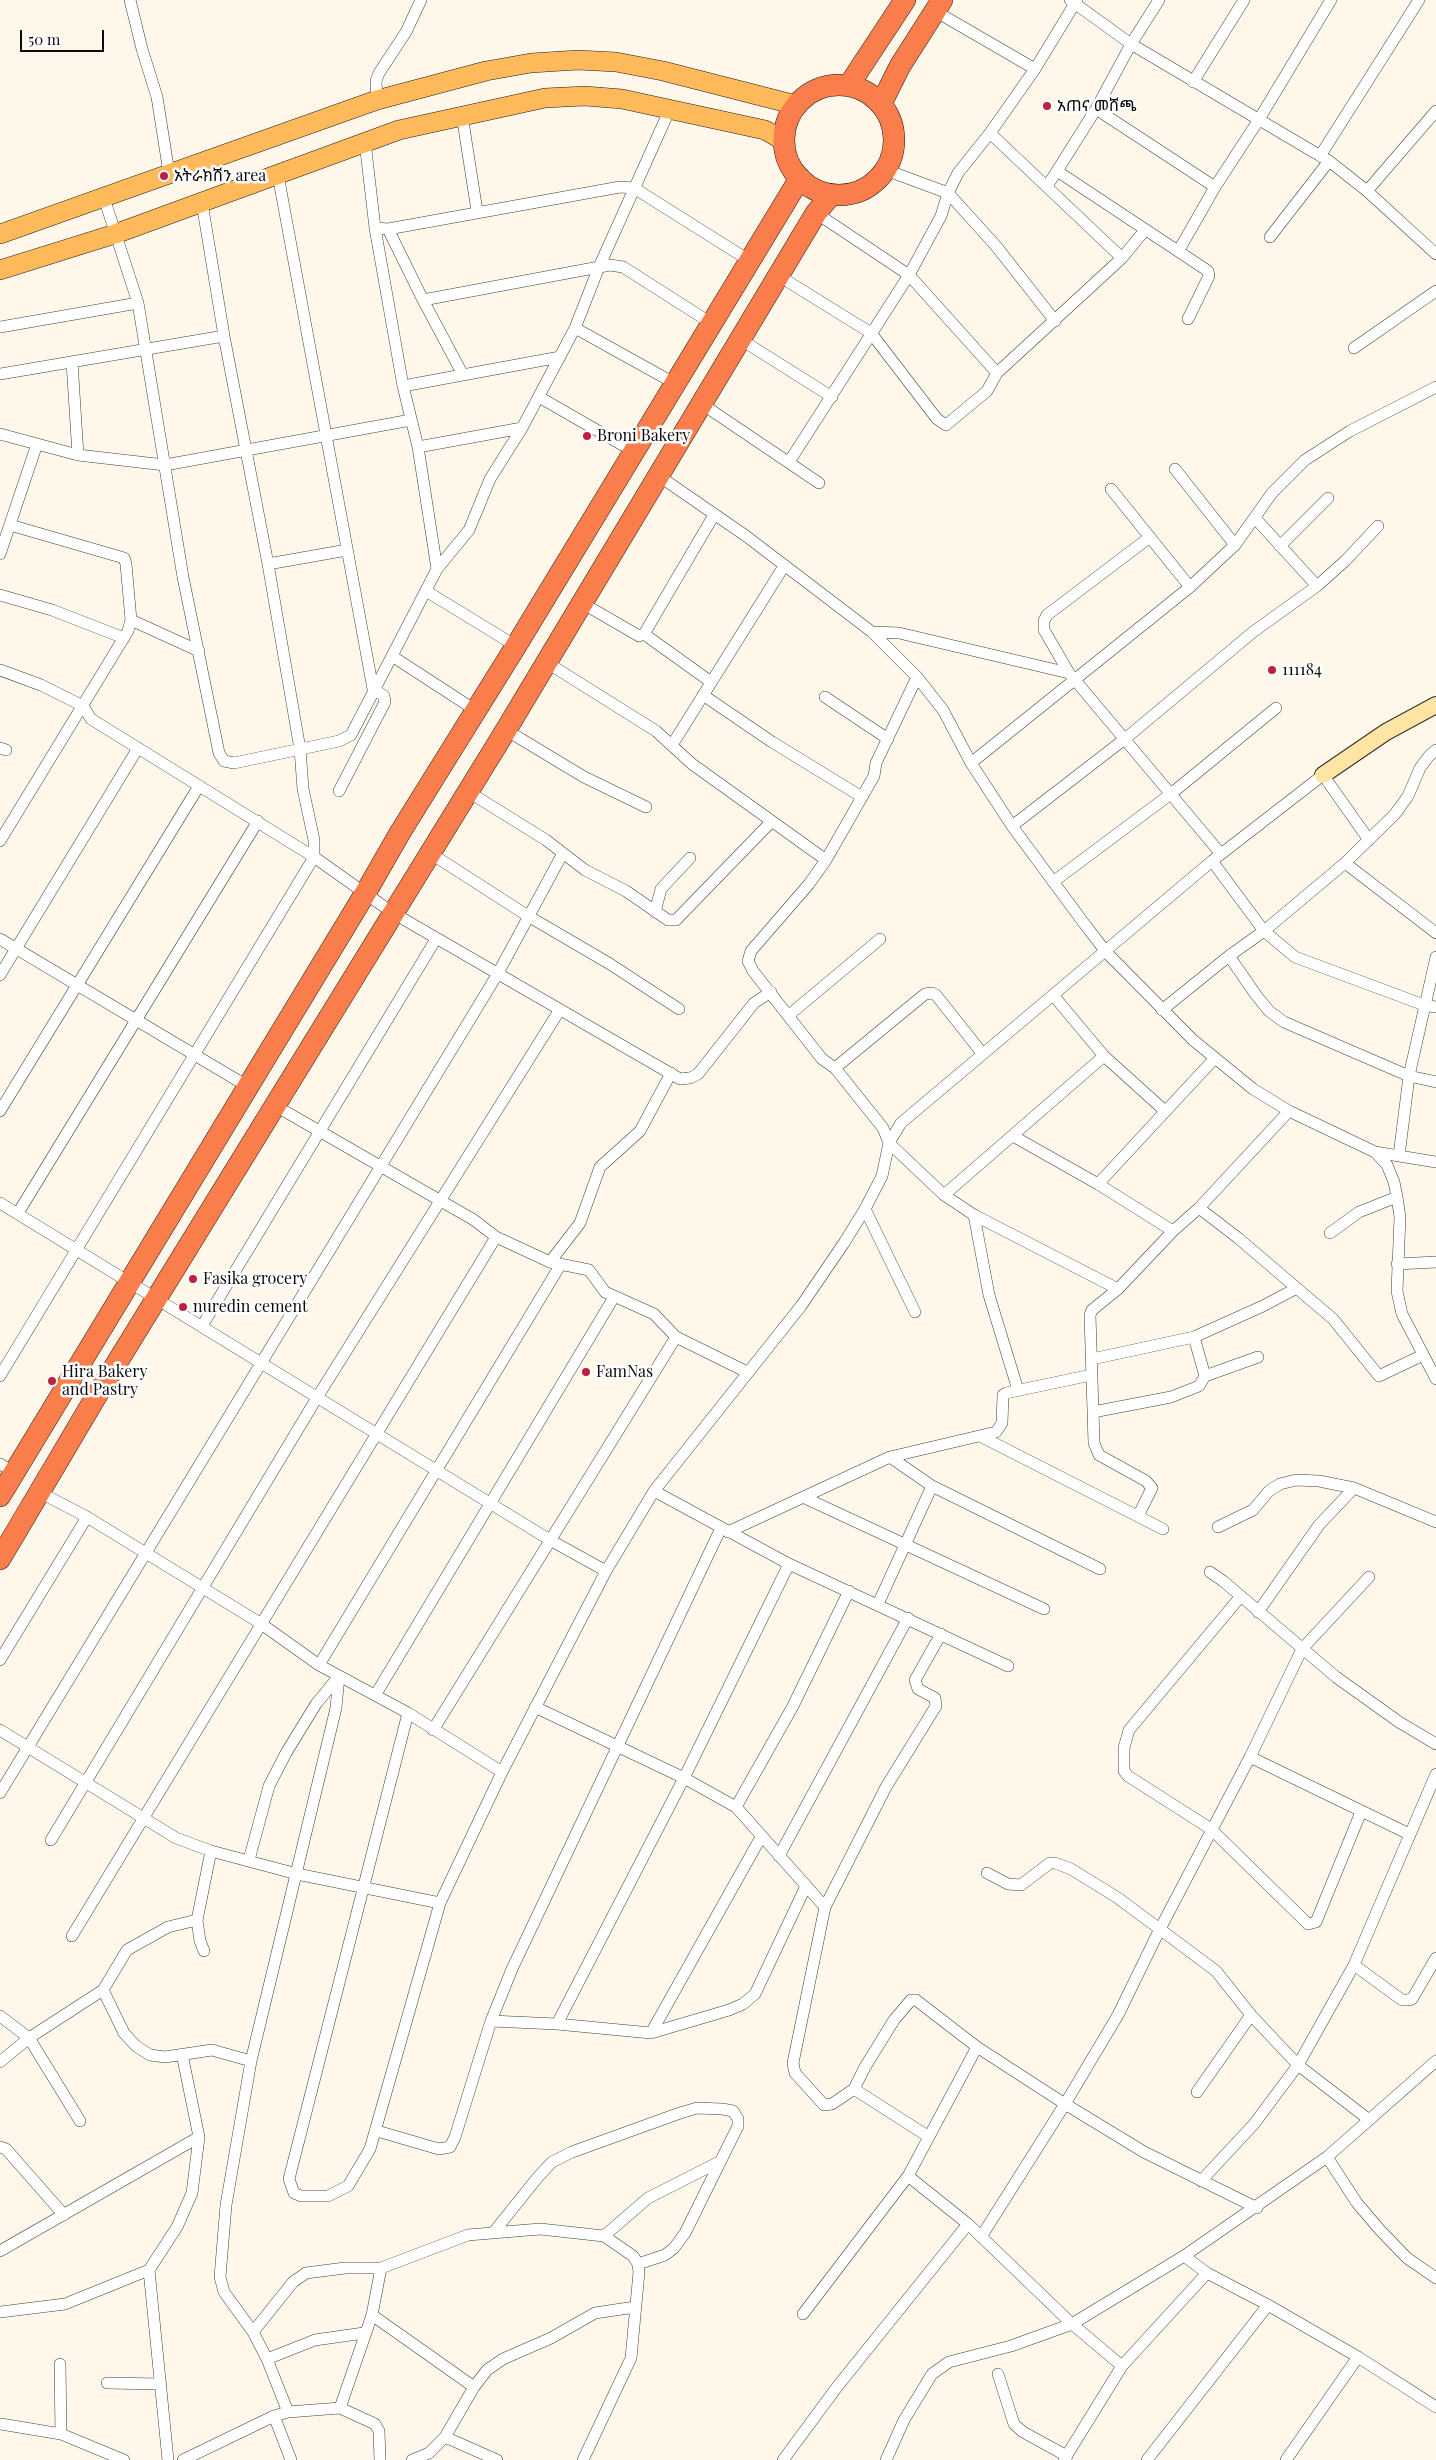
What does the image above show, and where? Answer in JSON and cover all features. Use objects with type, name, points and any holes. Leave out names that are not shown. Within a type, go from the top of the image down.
[{"type":"highway","points":[[849,86],[905,0]]},
{"type":"highway","points":[[881,104],[900,66],[938,6]]},
{"type":"highway","points":[[829,86],[849,86],[861,89],[881,104],[890,119],[894,136],[893,154],[886,170],[876,182],[862,191],[847,195],[831,195],[814,189],[800,178],[788,161],[784,142],[787,122],[796,105],[811,92],[829,86]]},
{"type":"highway","points":[[0,1496],[7,1468],[129,1284],[475,710],[516,646],[800,178]]},
{"type":"highway","points":[[0,1559],[274,1105],[506,730],[816,213],[831,195]]},
{"type":"main road","points":[[0,234],[377,100],[486,71],[531,64],[578,60],[616,62],[663,71],[796,105]]},
{"type":"main road","points":[[0,270],[115,234],[399,130],[545,98],[585,96],[622,99],[765,130],[784,142]]},
{"type":"street","points":[[130,0],[142,49],[157,97],[169,173]]},
{"type":"street","points":[[377,100],[376,81],[379,73],[406,32],[421,0]]},
{"type":"street","points":[[1047,186],[1096,109],[1131,44],[1159,0]]},
{"type":"street","points":[[1193,82],[1244,0]]},
{"type":"street","points":[[1179,250],[1215,187],[1332,0]]},
{"type":"street","points":[[1270,237],[1324,159],[1419,0]]},
{"type":"street","points":[[789,462],[909,275],[941,216],[948,193],[958,173],[990,133],[1035,69],[1074,1],[1131,44],[1324,159],[1367,192],[1436,254]]},
{"type":"street","points":[[938,6],[1035,69]]},
{"type":"street","points":[[104,198],[138,303],[183,577],[219,753],[224,761],[234,763],[339,741],[351,735],[436,569],[469,530],[490,479],[522,428],[575,328],[599,267],[670,109]]},
{"type":"street","points":[[1096,109],[1215,187]]},
{"type":"street","points":[[1367,192],[1436,111]]},
{"type":"street","points":[[462,115],[477,211]]},
{"type":"street","points":[[990,133],[1122,258]]},
{"type":"street","points":[[365,142],[375,228],[403,386],[418,446],[436,569]]},
{"type":"street","points":[[886,170],[948,193],[996,246],[1055,321]]},
{"type":"street","points":[[1057,170],[1206,269],[1209,274],[1188,319]]},
{"type":"street","points":[[278,175],[373,689],[384,696],[385,702],[339,791]]},
{"type":"street","points":[[375,228],[388,228],[620,187],[634,188],[750,261]]},
{"type":"street","points":[[0,1376],[314,857],[314,840],[303,790],[300,749],[268,564],[224,336],[202,203]]},
{"type":"street","points":[[816,213],[909,275],[997,373]]},
{"type":"street","points":[[388,228],[422,300],[463,375]]},
{"type":"street","points":[[779,276],[871,333],[942,424],[946,424],[987,391],[997,373],[1122,258],[1145,230]]},
{"type":"street","points":[[422,300],[610,264],[623,267],[711,323]]},
{"type":"street","points":[[1354,348],[1436,291]]},
{"type":"street","points":[[0,327],[138,303]]},
{"type":"street","points":[[575,328],[674,383]]},
{"type":"street","points":[[0,374],[224,336]]},
{"type":"street","points":[[740,339],[832,397]]},
{"type":"street","points":[[403,386],[560,357]]},
{"type":"street","points":[[72,362],[78,456]]},
{"type":"street","points":[[971,763],[1072,677],[1190,587],[1235,546],[1272,493],[1305,460],[1350,431],[1436,386]]},
{"type":"street","points":[[539,397],[633,451]]},
{"type":"street","points":[[702,404],[819,483]]},
{"type":"street","points":[[0,434],[78,456],[165,465],[411,420]]},
{"type":"street","points":[[418,446],[522,428]]},
{"type":"street","points":[[0,554],[37,444]]},
{"type":"street","points":[[1176,469],[1235,546]]},
{"type":"street","points":[[659,476],[746,536],[872,632],[917,677],[943,710],[971,763],[1012,826],[1106,952],[1162,1010],[1215,1058],[1253,1089],[1289,1111],[1375,1152],[1436,1162]]},
{"type":"street","points":[[1110,489],[1190,587]]},
{"type":"street","points":[[1280,546],[1328,498]]},
{"type":"street","points":[[582,603],[638,636],[644,634],[714,515]]},
{"type":"street","points":[[1255,518],[1317,586]]},
{"type":"street","points":[[0,841],[124,638],[132,620],[124,558],[10,525]]},
{"type":"street","points":[[1012,826],[1126,738],[1253,632],[1317,586],[1345,561],[1378,526]]},
{"type":"street","points":[[1150,537],[1047,615],[1044,621],[1044,630],[1072,677],[1172,793],[1217,857],[1264,931],[1295,957],[1430,1006]]},
{"type":"street","points":[[268,564],[347,550]]},
{"type":"street","points":[[672,745],[784,566]]},
{"type":"street","points":[[426,591],[516,646]]},
{"type":"street","points":[[0,595],[52,610],[124,638]]},
{"type":"street","points":[[132,620],[199,651]]},
{"type":"street","points":[[872,632],[898,633],[1072,677]]},
{"type":"street","points":[[644,634],[711,682]]},
{"type":"street","points":[[392,656],[475,710]]},
{"type":"street","points":[[546,662],[656,731],[699,770],[826,860]]},
{"type":"street","points":[[0,670],[41,686],[82,706],[91,719],[314,857],[366,892],[392,913],[559,1011],[671,1072],[680,1079],[690,1078],[698,1074],[754,1003],[771,992]]},
{"type":"street","points":[[917,677],[876,763],[874,776],[826,860],[809,884],[751,951],[748,961],[822,1059],[836,1068],[883,1128],[889,1143],[944,1195],[974,1215],[1118,1289]]},
{"type":"street","points":[[703,695],[772,742],[862,797]]},
{"type":"street","points":[[825,697],[888,739]]},
{"type":"street","points":[[408,1713],[365,1888],[289,2180],[294,2193],[300,2196],[316,2198],[328,2196],[348,2186],[370,2149],[377,2131],[440,1903],[502,1772],[606,1571],[654,1491],[801,1306],[865,1210],[882,1176],[889,1143],[901,1123],[1217,857],[1323,775],[1386,732],[1436,704]]},
{"type":"street","points":[[1053,882],[1172,793],[1276,708]]},
{"type":"street","points":[[506,730],[584,777],[646,807]]},
{"type":"street","points":[[0,975],[138,748]]},
{"type":"street","points":[[1162,1010],[1229,956],[1264,931],[1345,863],[1395,814],[1408,796],[1420,768],[1436,750]]},
{"type":"street","points":[[1323,775],[1368,840]]},
{"type":"street","points":[[0,1110],[199,786]]},
{"type":"street","points":[[467,792],[563,853],[585,870],[626,891],[668,920],[676,920],[771,822]]},
{"type":"street","points":[[18,1213],[212,892],[258,821]]},
{"type":"street","points":[[430,853],[528,916],[610,964],[679,1009]]},
{"type":"street","points":[[0,1793],[379,1166],[497,975],[563,853]]},
{"type":"street","points":[[655,912],[661,888],[690,858]]},
{"type":"street","points":[[1345,863],[1436,933]]},
{"type":"street","points":[[0,938],[76,986],[248,1086]]},
{"type":"street","points":[[202,1326],[436,939]]},
{"type":"street","points":[[789,1015],[880,939]]},
{"type":"street","points":[[1229,956],[1256,995],[1269,1010],[1284,1022],[1409,1076],[1436,1082]]},
{"type":"street","points":[[1399,1156],[1409,1076],[1430,1006],[1436,957]]},
{"type":"street","points":[[836,1068],[925,994],[932,993],[936,995],[982,1053]]},
{"type":"street","points":[[1053,995],[1104,1056],[1165,1111]]},
{"type":"street","points":[[51,1840],[318,1396],[559,1011]]},
{"type":"street","points":[[944,1195],[1104,1056]]},
{"type":"street","points":[[1098,1184],[1215,1058]]},
{"type":"street","points":[[320,1665],[438,1472],[580,1222],[600,1167],[640,1131],[671,1072]]},
{"type":"street","points":[[274,1105],[474,1220],[496,1237],[555,1263],[589,1270],[605,1292],[638,1305],[654,1314],[676,1337],[747,1372]]},
{"type":"street","points":[[1138,1516],[1152,1488],[1146,1481],[1099,1455],[1094,1443],[1090,1315],[1092,1310],[1118,1289],[1173,1231],[1199,1208],[1289,1111]]},
{"type":"street","points":[[1013,1136],[1098,1184],[1173,1231]]},
{"type":"street","points":[[1375,1152],[1387,1165],[1394,1182],[1397,1197],[1400,1217],[1397,1291],[1402,1314],[1435,1375]]},
{"type":"street","points":[[1330,1233],[1359,1212],[1397,1197]]},
{"type":"street","points":[[0,1203],[76,1248],[129,1284],[318,1396],[375,1434],[550,1540],[606,1571]]},
{"type":"street","points":[[1199,1208],[1238,1238],[1333,1319],[1379,1376],[1423,1355]]},
{"type":"street","points":[[865,1210],[915,1312]]},
{"type":"street","points":[[974,1215],[988,1295],[1018,1390]]},
{"type":"street","points":[[72,1936],[260,1623],[496,1237]]},
{"type":"street","points":[[1397,1264],[1436,1262]]},
{"type":"street","points":[[1092,1359],[1194,1337],[1263,1306],[1297,1288]]},
{"type":"street","points":[[376,1694],[614,1297]]},
{"type":"street","points":[[433,1730],[676,1337]]},
{"type":"street","points":[[1194,1337],[1205,1376]]},
{"type":"street","points":[[1093,1412],[1171,1397],[1199,1386],[1205,1376],[1258,1357]]},
{"type":"street","points":[[377,2131],[439,2148],[450,2147],[455,2137],[491,2021],[512,1969],[616,1746],[724,1530],[805,1498],[890,1457],[996,1432],[1002,1424],[1003,1395],[1018,1390],[1092,1375]]},
{"type":"street","points":[[980,1436],[1163,1529]]},
{"type":"street","points":[[890,1457],[932,1486],[1100,1568]]},
{"type":"street","points":[[1218,1527],[1253,1510],[1269,1491],[1280,1484],[1296,1480],[1319,1481],[1354,1488],[1436,1522]]},
{"type":"street","points":[[878,1604],[932,1486]]},
{"type":"street","points":[[1258,1612],[1319,1525],[1354,1488]]},
{"type":"street","points":[[654,1491],[789,1564],[1008,1666]]},
{"type":"street","points":[[39,1492],[87,1517],[145,1552],[202,1589],[260,1623],[320,1665],[376,1694],[502,1772]]},
{"type":"street","points":[[805,1498],[1044,1609]]},
{"type":"street","points":[[0,1660],[87,1517]]},
{"type":"street","points":[[557,2024],[684,1778],[789,1564]]},
{"type":"street","points":[[1210,1572],[1336,1677],[1400,1722],[1436,1744]]},
{"type":"street","points":[[981,2237],[1065,2104],[1118,2015],[1211,1829],[1250,1757],[1302,1649],[1369,1577]]},
{"type":"street","points":[[736,1807],[793,1706],[849,1591]]},
{"type":"street","points":[[1241,1596],[1128,1730],[1123,1763],[1128,1776],[1211,1829],[1303,1922],[1312,1924],[1316,1922],[1361,1812]]},
{"type":"street","points":[[779,1856],[908,1618]]},
{"type":"street","points":[[941,1634],[915,1680],[918,1689],[935,1698],[936,1706],[886,1787],[825,1907],[793,2069],[824,2105],[832,2104],[854,2089],[865,2067],[894,2020],[911,2000],[916,2000],[978,2047],[1065,2104],[1144,2152],[1257,2208]]},
{"type":"street","points":[[249,1860],[269,1786],[286,1753],[316,1704],[339,1676]]},
{"type":"street","points":[[288,2412],[267,2359],[253,2332],[227,2298],[220,2277],[226,2205],[251,2061],[336,1708],[339,1676]]},
{"type":"street","points":[[536,1707],[684,1778],[736,1807],[805,1888],[825,1907]]},
{"type":"street","points":[[0,1730],[85,1781],[142,1819],[176,1838],[211,1850],[297,1874],[440,1903]]},
{"type":"street","points":[[1250,1757],[1409,1834]]},
{"type":"street","points":[[1201,2181],[1254,2124],[1298,2065],[1354,1965],[1436,1774]]},
{"type":"street","points":[[651,2033],[761,1837]]},
{"type":"street","points":[[204,1951],[197,1920],[211,1850]]},
{"type":"street","points":[[987,1872],[1008,1884],[1021,1885],[1050,1863],[1063,1864],[1118,1898],[1216,1971],[1251,2015],[1298,2065],[1368,2119]]},
{"type":"street","points":[[491,2021],[557,2024],[651,2033],[729,2010],[743,2004],[755,1994],[805,1888]]},
{"type":"street","points":[[0,2062],[29,2038],[103,1990],[127,1950],[168,1927],[197,1920]]},
{"type":"street","points":[[1354,1965],[1402,2000],[1406,2000],[1412,1999],[1436,1958]]},
{"type":"street","points":[[103,1990],[124,2033],[136,2046],[150,2055],[165,2057],[212,2050],[251,2061]]},
{"type":"street","points":[[1197,2092],[1251,2015]]},
{"type":"street","points":[[0,2016],[29,2038],[80,2121]]},
{"type":"street","points":[[803,2314],[908,2176],[978,2047]]},
{"type":"street","points":[[0,2312],[65,2304],[149,2270],[177,2227],[192,2193],[199,2138],[182,2054]]},
{"type":"street","points":[[886,2460],[904,2420],[932,2374],[949,2362],[1011,2346],[1072,2324],[1184,2256],[1257,2208],[1327,2157],[1436,2061]]},
{"type":"street","points":[[854,2089],[929,2136]]},
{"type":"street","points":[[493,2233],[552,2162],[572,2152],[680,2112],[697,2108],[733,2111],[738,2119],[738,2126],[685,2233],[674,2248],[665,2255],[638,2264]]},
{"type":"street","points":[[0,2251],[199,2138]]},
{"type":"street","points":[[0,2147],[6,2149],[64,2214]]},
{"type":"street","points":[[1327,2157],[1380,2230],[1407,2258],[1436,2278]]},
{"type":"street","points":[[604,2236],[648,2198],[719,2162]]},
{"type":"street","points":[[908,2176],[968,2224],[1072,2324],[1122,2366]]},
{"type":"street","points":[[782,2460],[837,2387],[968,2224]]},
{"type":"street","points":[[253,2332],[294,2282],[306,2273],[345,2268],[381,2268],[468,2235],[540,2229],[604,2236],[633,2256],[638,2264],[639,2272],[631,2358],[583,2460]]},
{"type":"street","points":[[1184,2256],[1208,2273],[1268,2304],[1358,2357],[1436,2407]]},
{"type":"street","points":[[340,2408],[372,2315],[381,2268]]},
{"type":"street","points":[[149,2270],[168,2460]]},
{"type":"street","points":[[998,2374],[1014,2424],[1023,2432],[1066,2458],[1122,2366],[1208,2273]]},
{"type":"street","points":[[1147,2460],[1268,2304]]},
{"type":"street","points":[[422,2458],[445,2437],[474,2387],[487,2370],[503,2359],[551,2338],[590,2315],[635,2307]]},
{"type":"street","points":[[372,2315],[474,2387]]},
{"type":"street","points":[[267,2359],[316,2340],[364,2334]]},
{"type":"street","points":[[1286,2460],[1358,2357]]},
{"type":"street","points":[[60,2364],[60,2434]]},
{"type":"street","points":[[107,2384],[161,2384]]},
{"type":"street","points":[[182,2460],[274,2416],[288,2412],[340,2408],[375,2424],[379,2431],[380,2460]]},
{"type":"street","points":[[274,2416],[291,2460]]},
{"type":"street","points":[[0,2422],[60,2434],[124,2460]]},
{"type":"street","points":[[445,2437],[497,2460]]},
{"type":"place","name":"አጠና መሸጫ","points":[[1047,106]]},
{"type":"place","name":"አትራክሽን area","points":[[164,176]]},
{"type":"place","name":"Broni Bakery","points":[[587,436]]},
{"type":"place","name":"111184","points":[[1272,670]]},
{"type":"place","name":"Fasika grocery","points":[[193,1279]]},
{"type":"place","name":"nuredin cement","points":[[183,1307]]},
{"type":"place","name":"FamNas","points":[[586,1372]]},
{"type":"place","name":"Hira Bakery and Pastry","points":[[52,1381]]}]
